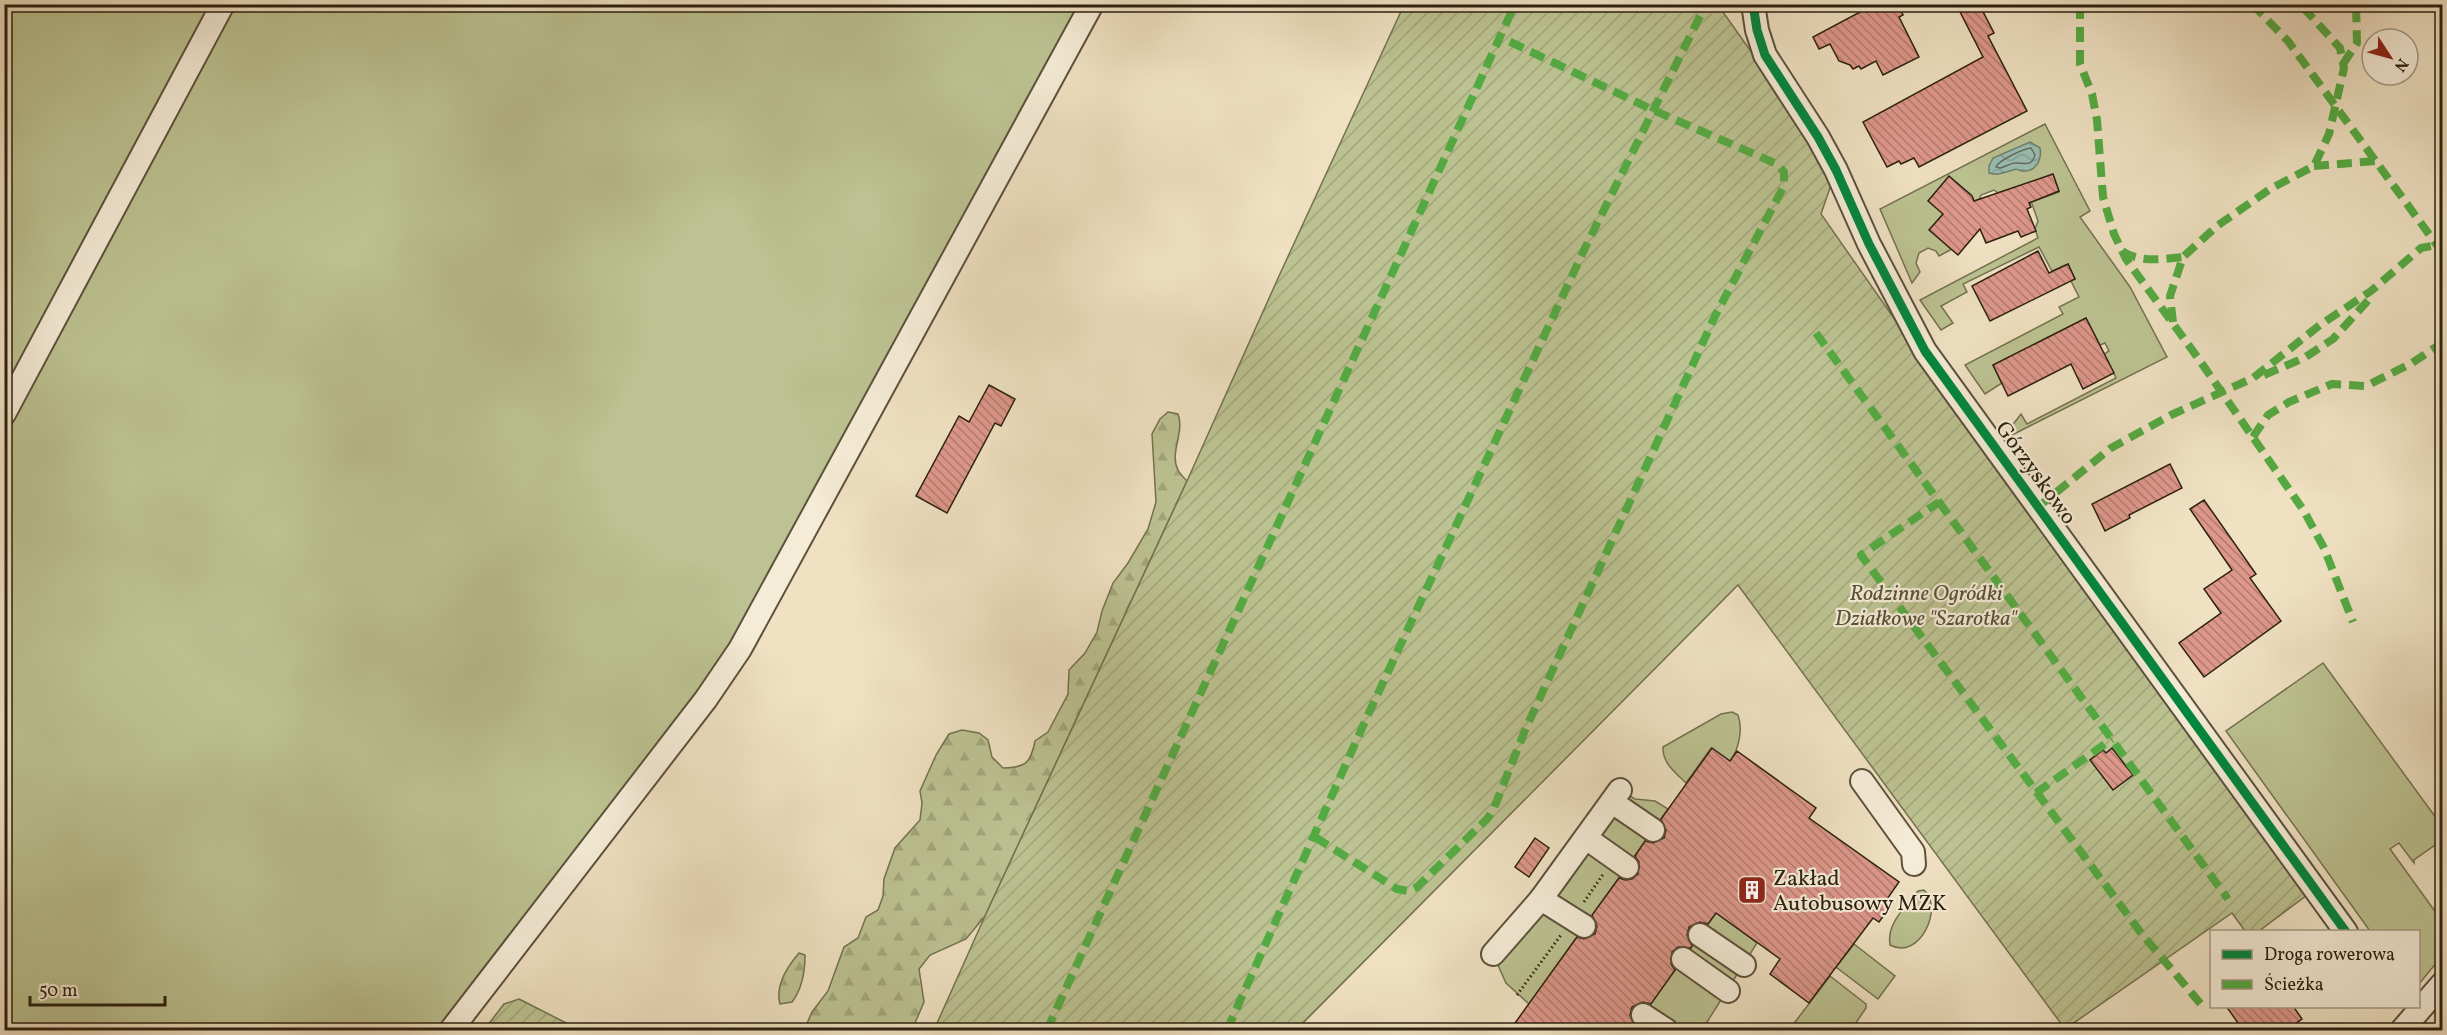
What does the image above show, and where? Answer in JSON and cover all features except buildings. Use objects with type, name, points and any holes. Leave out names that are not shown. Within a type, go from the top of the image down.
[{"type":"street","points":[[4,414],[223,4]]},
{"type":"street","points":[[451,1030],[706,699],[740,649],[1092,4]]},
{"type":"street","name":"Górzyskowo","points":[[1753,4],[1756,30],[1765,55],[1818,137],[1836,170],[1869,243],[1925,351],[2345,930]]},
{"type":"street","points":[[1862,781],[1913,852],[1914,864]]},
{"type":"street","points":[[1493,954],[1541,899],[1616,796],[1653,830]]},
{"type":"street","points":[[1586,838],[1621,863]]},
{"type":"street","points":[[1541,899],[1579,922]]},
{"type":"street","points":[[1700,935],[1744,965]]},
{"type":"street","points":[[1683,959],[1728,991]]},
{"type":"street","points":[[2420,1004],[2442,984]]},
{"type":"street","points":[[2404,1019],[2416,1008]]},
{"type":"street","points":[[1643,1016],[1666,1030]]},
{"type":"path","points":[[1517,995],[1579,922],[1621,863]]},
{"type":"green space","points":[[5,5],[1084,5],[739,632],[694,700],[439,1030],[5,1030]]},
{"type":"green space","name":"Rodzinne Ogródki Działkowe \"Szarotka\"","points":[[1404,5],[1718,5],[1806,129],[1833,179],[1821,214],[1963,417],[2307,895],[2260,930],[2244,930],[2232,913],[2065,1029],[1738,585],[1296,1030],[934,1030]]},
{"type":"green space","points":[[2045,124],[2090,211],[2080,217],[2130,287],[2167,357],[2012,435],[2011,427],[2021,414],[2027,424],[2116,378],[2104,354],[2109,351],[2105,343],[2100,345],[2086,318],[1993,365],[2002,383],[1985,394],[1965,365],[2063,314],[2059,307],[2079,297],[2071,281],[2075,279],[2068,264],[2052,271],[2039,247],[1963,284],[1967,292],[1941,306],[1953,323],[1941,330],[1920,300],[2038,238],[2035,229],[2038,221],[2032,204],[2029,203],[2059,192],[2053,175],[1998,193],[1994,190],[1981,195],[1979,200],[1973,202],[1970,194],[1952,179],[1943,214],[1930,230],[1952,249],[1939,256],[1936,251],[1928,248],[1919,253],[1916,263],[1920,272],[1912,283],[1880,209]]},
{"type":"green space","points":[[1168,412],[1178,414],[1180,421],[1175,457],[1179,471],[1187,481],[985,916],[966,939],[930,955],[919,969],[924,1002],[912,1030],[804,1030],[812,1012],[828,991],[844,947],[858,938],[866,917],[878,910],[883,896],[884,879],[895,848],[920,820],[922,803],[920,791],[936,755],[949,734],[962,730],[979,733],[988,740],[992,757],[1003,768],[1017,767],[1026,762],[1032,754],[1035,741],[1048,732],[1068,694],[1069,670],[1085,653],[1097,632],[1113,583],[1148,529],[1156,502],[1152,434],[1160,419]]},
{"type":"green space","points":[[2323,663],[2442,826],[2442,840],[2414,860],[2414,863],[2399,843],[2390,849],[2442,918],[2442,956],[2420,983],[2420,930],[2369,930],[2226,731]]},
{"type":"green space","points":[[1732,712],[1738,715],[1740,727],[1738,745],[1730,761],[1711,748],[1686,783],[1667,763],[1663,747],[1721,714]]},
{"type":"green space","points":[[1620,790],[1635,799],[1655,801],[1668,809],[1529,1004],[1506,983],[1493,954]]},
{"type":"green space","points":[[1924,890],[1930,898],[1931,908],[1926,930],[1911,946],[1901,948],[1890,945],[1891,930],[1898,916],[1918,891]]},
{"type":"green space","points":[[1716,913],[1757,943],[1702,1030],[1632,1030]]},
{"type":"green space","points":[[1854,944],[1895,976],[1878,999],[1836,967]]},
{"type":"green space","points":[[799,953],[805,955],[801,986],[792,1002],[780,1004],[779,990],[783,977]]},
{"type":"green space","points":[[1830,976],[1866,1004],[1866,1008],[1851,1030],[1789,1030]]},
{"type":"green space","points":[[519,999],[580,1030],[484,1030],[504,1004]]},
{"type":"water","points":[[2030,142],[2040,148],[2039,161],[2031,170],[2016,169],[1999,174],[1989,173],[1989,166],[1993,158]]},
{"type":"marked path","points":[[1047,1030],[1515,4]]},
{"type":"marked path","points":[[1227,1030],[1367,717],[1585,248],[1706,4]]},
{"type":"marked path","points":[[2080,4],[2080,64],[2092,94],[2097,120],[2103,197],[2114,234],[2126,259],[2304,511],[2324,548],[2353,622]]},
{"type":"marked path","points":[[2252,4],[2288,41],[2442,252]]},
{"type":"marked path","points":[[2173,322],[2170,296],[2183,257],[2217,226],[2270,189],[2314,166],[2329,134],[2344,68],[2340,48],[2300,4]]},
{"type":"marked path","points":[[2343,64],[2357,43],[2356,4]]},
{"type":"marked path","points":[[1315,837],[1397,889],[1408,891],[1417,887],[1488,818],[1526,728],[1715,316],[1784,186],[1784,172],[1777,164],[1653,110],[1500,37]]},
{"type":"marked path","points":[[2314,166],[2376,161]]},
{"type":"marked path","points":[[2038,507],[2111,448],[2171,415],[2253,378],[2320,325],[2371,291],[2421,248],[2437,245]]},
{"type":"marked path","points":[[2122,251],[2144,259],[2183,257]]},
{"type":"marked path","points":[[2264,375],[2304,358],[2333,339],[2373,295]]},
{"type":"marked path","points":[[1816,333],[1939,502],[1861,555],[2141,933],[2205,1009]]},
{"type":"marked path","points":[[2253,437],[2268,415],[2289,402],[2332,384],[2366,386],[2412,363],[2442,343]]},
{"type":"marked path","points":[[1939,502],[2228,899]]},
{"type":"marked path","points":[[2036,793],[2112,739]]},
{"type":"cycle path","points":[[1753,4],[1757,30],[1765,55],[1818,137],[1836,170],[1869,244],[1925,351],[2345,930]]},
{"type":"place","name":"Zakład Autobusowy MZK","points":[[1752,890]]}]
